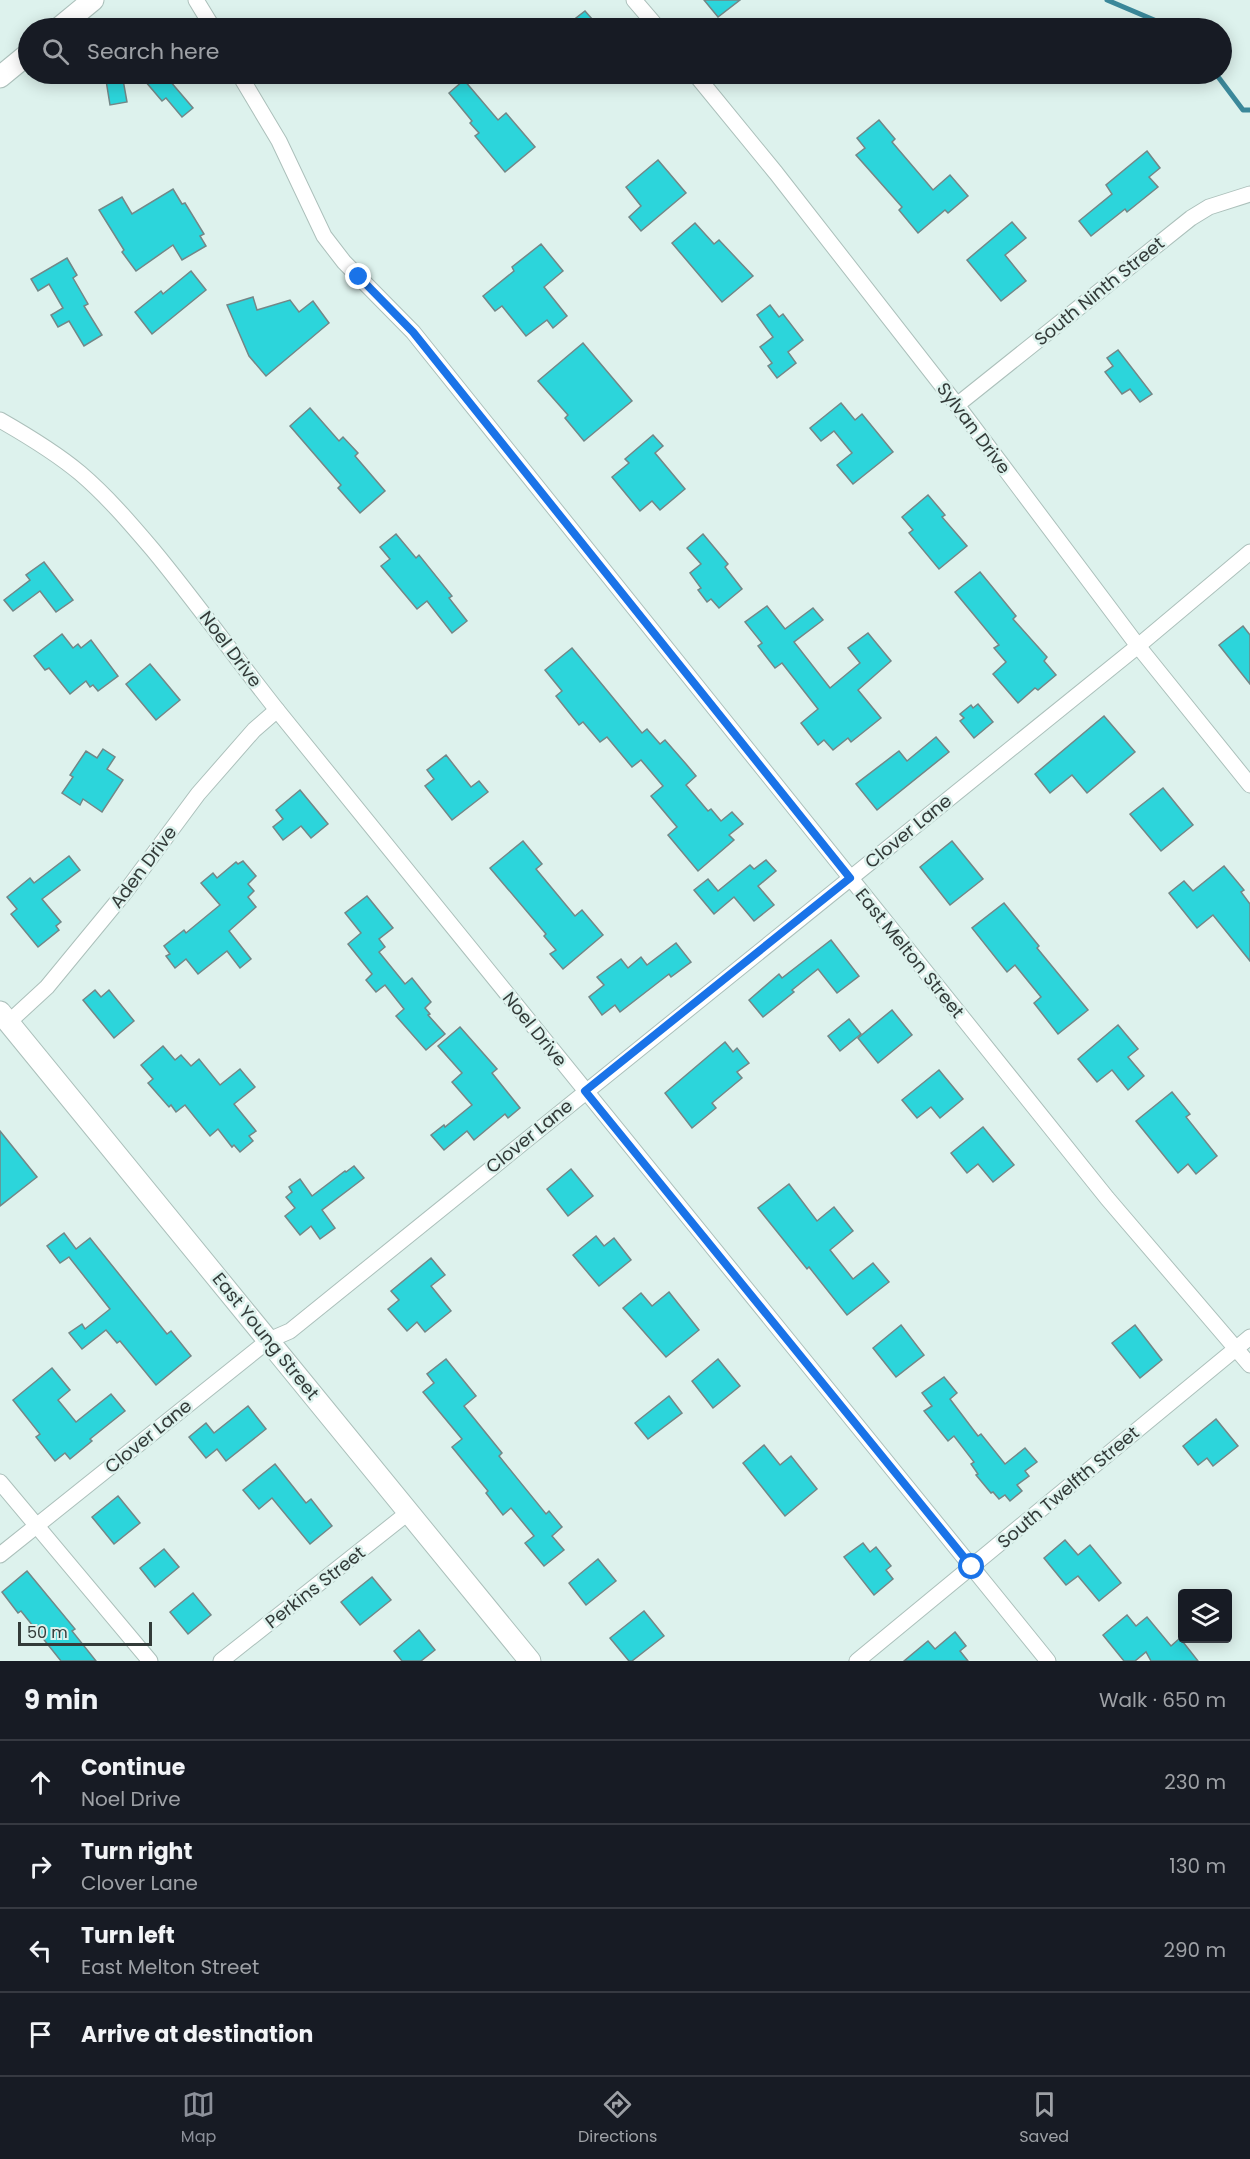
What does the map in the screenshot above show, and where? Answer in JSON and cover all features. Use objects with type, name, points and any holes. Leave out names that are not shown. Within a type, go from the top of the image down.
[{"type":"street","points":[[71,18],[93,0]]},
{"type":"street","points":[[196,0],[207,18]]},
{"type":"street","points":[[634,0],[649,18]]},
{"type":"street","points":[[0,77],[18,62]]},
{"type":"street","name":"East Melton Street","points":[[245,84],[279,141],[314,217],[330,245],[413,332],[1107,1198],[1250,1365]]},
{"type":"street","name":"Sylvan Drive","points":[[703,84],[776,173],[957,405],[1138,646],[1250,785]]},
{"type":"street","name":"South Ninth Street","points":[[957,405],[1191,218],[1209,207],[1250,194]]},
{"type":"street","name":"Noel Drive","points":[[0,420],[66,462],[108,499],[182,584],[277,710],[1048,1661]]},
{"type":"street","name":"Clover Lane","points":[[0,1555],[269,1340],[290,1331],[1138,646],[1250,552]]},
{"type":"street","name":"Aden Drive","points":[[4,1017],[47,987],[126,891],[198,794],[254,730],[277,710]]},
{"type":"street","name":"East Young Street","points":[[4,1017],[530,1661]]},
{"type":"street","name":"South Twelfth Street","points":[[857,1661],[1250,1336]]},
{"type":"street","points":[[0,1482],[150,1661]]},
{"type":"street","name":"Perkins Street","points":[[221,1661],[409,1512]]},
{"type":"building","points":[[704,0],[740,0],[718,17]]},
{"type":"building","points":[[585,11],[591,18],[576,18]]},
{"type":"building","points":[[107,84],[124,84],[127,102],[110,105]]},
{"type":"building","points":[[148,84],[173,84],[193,108],[182,117],[166,98],[162,101]]},
{"type":"building","points":[[459,84],[467,84],[498,120],[506,113],[535,147],[505,172],[475,136],[479,133],[470,123],[472,121],[449,93]]},
{"type":"building","points":[[879,120],[895,139],[892,142],[933,190],[950,175],[968,196],[948,213],[945,210],[918,233],[899,210],[902,207],[856,155],[865,148],[857,138]]},
{"type":"building","points":[[1147,151],[1160,168],[1149,177],[1158,187],[1127,212],[1125,209],[1091,236],[1079,221],[1112,194],[1106,185]]},
{"type":"building","points":[[658,160],[686,193],[641,231],[629,217],[641,206],[626,187]]},
{"type":"building","points":[[173,189],[182,204],[185,203],[204,234],[200,236],[206,246],[182,260],[173,245],[136,271],[122,252],[124,250],[99,210],[122,197],[132,214]]},
{"type":"building","points":[[1012,222],[1026,238],[1005,255],[1026,281],[1001,301],[967,260]]},
{"type":"building","points":[[695,223],[714,244],[719,240],[753,276],[722,302],[672,243]]},
{"type":"building","points":[[541,244],[563,271],[544,287],[567,316],[553,328],[547,320],[526,336],[502,306],[495,311],[483,296],[514,271],[512,267]]},
{"type":"building","points":[[67,258],[77,275],[73,278],[88,304],[84,306],[102,335],[84,346],[69,321],[58,327],[51,315],[63,308],[49,284],[38,291],[31,279]]},
{"type":"building","points":[[191,271],[206,290],[152,334],[135,312],[161,291],[163,294]]},
{"type":"building","points":[[253,297],[257,310],[290,300],[299,312],[313,301],[329,323],[266,376],[249,356],[227,305]]},
{"type":"building","points":[[770,305],[779,317],[783,314],[803,340],[788,352],[796,363],[777,378],[768,366],[772,363],[760,347],[773,337],[757,315]]},
{"type":"building","points":[[583,343],[632,401],[584,441],[565,418],[568,415],[538,381]]},
{"type":"building","points":[[1118,350],[1152,394],[1140,402],[1130,389],[1122,394],[1105,372],[1113,366],[1107,358]]},
{"type":"building","points":[[841,403],[855,420],[862,414],[893,452],[853,484],[837,465],[852,453],[834,431],[821,441],[810,428]]},
{"type":"building","points":[[310,408],[339,441],[343,437],[358,453],[355,456],[385,491],[360,513],[338,488],[341,485],[290,426]]},
{"type":"building","points":[[653,435],[663,446],[655,453],[685,489],[660,510],[652,501],[640,511],[612,477],[629,463],[625,459]]},
{"type":"building","points":[[928,495],[945,515],[942,517],[967,546],[939,569],[909,533],[913,530],[902,517]]},
{"type":"building","points":[[396,534],[416,558],[419,555],[452,596],[449,598],[467,621],[452,633],[427,601],[417,609],[381,566],[390,559],[380,547]]},
{"type":"building","points":[[703,534],[728,564],[725,567],[742,589],[719,608],[711,599],[707,602],[698,590],[701,588],[690,573],[701,564],[687,548]]},
{"type":"building","points":[[44,562],[73,600],[56,612],[40,591],[13,611],[4,600],[30,580],[26,575]]},
{"type":"building","points":[[980,572],[1016,616],[1013,619],[1047,657],[1044,661],[1056,675],[1038,690],[1035,688],[1018,703],[993,674],[1006,662],[994,648],[999,645],[955,592]]},
{"type":"building","points":[[767,606],[785,629],[813,608],[823,620],[794,642],[830,688],[860,663],[848,648],[868,633],[891,661],[858,690],[881,718],[851,742],[848,738],[833,750],[824,740],[818,745],[801,723],[818,709],[782,663],[775,668],[758,646],[762,643],[745,622]]},
{"type":"building","points":[[1243,626],[1250,635],[1250,684],[1219,645]]},
{"type":"building","points":[[62,634],[73,648],[78,644],[81,648],[91,640],[118,676],[98,691],[93,685],[90,687],[86,681],[70,694],[49,668],[45,670],[34,656]]},
{"type":"building","points":[[572,648],[642,733],[647,729],[660,744],[665,740],[686,764],[696,776],[686,785],[708,811],[711,809],[721,821],[732,812],[743,824],[729,835],[734,840],[698,871],[668,835],[677,827],[651,796],[663,786],[641,760],[632,767],[607,737],[600,742],[583,722],[579,725],[556,696],[562,691],[545,670]]},
{"type":"building","points":[[150,664],[180,700],[156,720],[126,684]]},
{"type":"building","points":[[978,704],[993,722],[974,738],[960,721],[964,718],[960,714],[971,705],[973,708]]},
{"type":"building","points":[[1104,716],[1135,752],[1087,793],[1072,775],[1050,793],[1035,774]]},
{"type":"building","points":[[936,737],[949,752],[877,810],[856,784],[899,751],[907,761]]},
{"type":"building","points":[[103,749],[115,757],[107,769],[123,780],[102,812],[83,799],[80,805],[62,793],[73,777],[70,775],[86,751],[97,758]]},
{"type":"building","points":[[446,755],[471,787],[479,781],[488,792],[452,820],[425,786],[434,779],[427,770]]},
{"type":"building","points":[[1163,788],[1193,825],[1161,851],[1130,814]]},
{"type":"building","points":[[300,790],[328,824],[311,838],[301,826],[283,840],[273,827],[283,819],[276,810]]},
{"type":"building","points":[[523,841],[542,864],[536,869],[575,916],[582,910],[603,935],[563,969],[550,954],[556,950],[544,936],[546,934],[490,868]]},
{"type":"building","points":[[952,841],[983,879],[950,905],[920,867]]},
{"type":"building","points":[[69,856],[80,870],[42,899],[61,922],[56,926],[59,930],[38,947],[11,914],[17,909],[7,897],[30,878],[34,883]]},
{"type":"building","points":[[766,860],[776,871],[758,886],[774,905],[754,921],[734,897],[714,914],[694,890],[708,879],[718,891],[750,865],[754,869]]},
{"type":"building","points":[[243,861],[256,876],[248,884],[254,891],[248,897],[256,907],[229,931],[251,959],[240,968],[227,951],[198,974],[186,959],[175,968],[166,956],[170,954],[164,946],[184,930],[186,933],[220,905],[201,883],[213,873],[217,878],[236,862],[238,864]]},
{"type":"building","points":[[1224,866],[1244,890],[1241,892],[1250,904],[1250,961],[1213,915],[1197,928],[1169,893],[1184,881],[1193,891]]},
{"type":"building","points":[[367,896],[393,928],[379,939],[385,947],[379,952],[405,984],[412,978],[431,1002],[425,1008],[430,1014],[428,1015],[445,1034],[426,1050],[396,1016],[404,1009],[385,985],[376,992],[366,980],[372,974],[348,944],[361,933],[345,913]]},
{"type":"building","points":[[1004,903],[1039,946],[1037,948],[1088,1010],[1058,1034],[1034,1003],[1041,997],[1015,965],[1007,972],[972,928]]},
{"type":"building","points":[[831,940],[859,976],[837,993],[818,969],[763,1017],[749,1000],[779,974],[782,978]]},
{"type":"building","points":[[676,943],[691,962],[671,977],[669,974],[620,1012],[615,1005],[602,1015],[589,997],[604,985],[597,977],[621,959],[628,968],[641,957],[647,965]]},
{"type":"building","points":[[95,990],[101,997],[109,990],[134,1021],[114,1038],[83,1000]]},
{"type":"building","points":[[892,1010],[912,1035],[878,1063],[858,1038]]},
{"type":"building","points":[[849,1019],[861,1034],[840,1051],[828,1036]]},
{"type":"building","points":[[1118,1025],[1138,1049],[1128,1057],[1144,1076],[1128,1090],[1112,1070],[1097,1082],[1078,1059]]},
{"type":"building","points":[[460,1027],[497,1069],[492,1073],[520,1108],[508,1118],[505,1114],[474,1140],[467,1131],[444,1150],[431,1135],[444,1125],[445,1127],[472,1105],[452,1082],[462,1073],[438,1046]]},
{"type":"building","points":[[725,1042],[733,1052],[737,1048],[749,1063],[737,1072],[742,1078],[712,1103],[716,1108],[692,1128],[665,1093]]},
{"type":"building","points":[[163,1046],[175,1060],[181,1055],[191,1066],[199,1059],[220,1085],[240,1069],[255,1087],[234,1104],[256,1131],[249,1136],[253,1141],[240,1152],[234,1145],[232,1147],[218,1129],[210,1136],[185,1105],[176,1112],[171,1105],[169,1107],[148,1083],[153,1079],[141,1065]]},
{"type":"building","points":[[939,1070],[963,1099],[940,1118],[931,1107],[917,1118],[902,1100]]},
{"type":"building","points":[[1172,1092],[1190,1114],[1186,1117],[1217,1156],[1196,1174],[1188,1164],[1178,1173],[1136,1121]]},
{"type":"building","points":[[983,1127],[1014,1165],[993,1182],[978,1164],[967,1173],[951,1153]]},
{"type":"building","points":[[0,1131],[37,1177],[0,1206]]},
{"type":"building","points":[[354,1166],[364,1178],[322,1210],[335,1228],[320,1239],[311,1226],[300,1235],[285,1216],[295,1208],[286,1197],[292,1192],[289,1187],[300,1179],[312,1196]]},
{"type":"building","points":[[571,1169],[593,1196],[568,1216],[547,1189]]},
{"type":"building","points":[[789,1184],[817,1221],[834,1207],[853,1231],[830,1250],[853,1279],[873,1263],[889,1282],[847,1315],[758,1208]]},
{"type":"building","points":[[64,1233],[76,1249],[90,1238],[167,1334],[171,1331],[191,1356],[156,1385],[120,1341],[117,1343],[106,1330],[82,1349],[69,1333],[82,1324],[85,1329],[110,1309],[69,1257],[60,1263],[47,1246]]},
{"type":"building","points":[[596,1236],[604,1246],[614,1238],[631,1260],[599,1286],[573,1255]]},
{"type":"building","points":[[431,1258],[445,1275],[431,1286],[451,1311],[425,1332],[417,1322],[407,1331],[388,1309],[399,1300],[391,1291]]},
{"type":"building","points":[[669,1292],[699,1330],[666,1357],[623,1308],[641,1293],[652,1306]]},
{"type":"building","points":[[901,1325],[924,1355],[896,1377],[873,1348]]},
{"type":"building","points":[[1135,1325],[1162,1360],[1140,1378],[1112,1343]]},
{"type":"building","points":[[446,1359],[476,1396],[464,1406],[502,1453],[499,1456],[546,1514],[549,1511],[562,1527],[552,1536],[564,1550],[544,1566],[525,1543],[534,1536],[511,1508],[503,1515],[486,1493],[488,1491],[452,1447],[462,1439],[423,1392],[434,1383],[427,1374]]},
{"type":"building","points":[[718,1359],[740,1386],[713,1408],[692,1381]]},
{"type":"building","points":[[52,1368],[70,1390],[58,1400],[76,1422],[111,1394],[125,1411],[90,1439],[92,1441],[70,1459],[65,1453],[55,1461],[36,1437],[40,1434],[13,1400]]},
{"type":"building","points":[[944,1377],[957,1393],[950,1399],[978,1436],[981,1434],[1005,1464],[1025,1448],[1037,1462],[1025,1471],[1029,1476],[1017,1485],[1022,1491],[1010,1501],[1005,1495],[999,1499],[993,1492],[991,1493],[976,1475],[978,1474],[971,1464],[974,1462],[954,1436],[948,1441],[924,1411],[932,1406],[922,1393]]},
{"type":"building","points":[[669,1396],[682,1413],[648,1439],[635,1423]]},
{"type":"building","points":[[248,1406],[266,1429],[226,1461],[217,1449],[206,1458],[189,1437],[206,1423],[214,1433]]},
{"type":"building","points":[[1216,1419],[1238,1446],[1213,1466],[1207,1458],[1198,1465],[1183,1446]]},
{"type":"building","points":[[764,1445],[780,1465],[791,1456],[817,1489],[785,1516],[743,1463]]},
{"type":"building","points":[[275,1464],[306,1503],[311,1499],[332,1526],[310,1544],[272,1498],[259,1509],[243,1490]]},
{"type":"building","points":[[118,1496],[140,1523],[114,1544],[92,1517]]},
{"type":"building","points":[[1065,1540],[1078,1555],[1090,1545],[1121,1583],[1099,1601],[1078,1576],[1066,1585],[1044,1558]]},
{"type":"building","points":[[863,1543],[870,1552],[876,1547],[891,1566],[886,1570],[893,1579],[874,1595],[844,1557]]},
{"type":"building","points":[[164,1549],[179,1567],[155,1587],[140,1568]]},
{"type":"building","points":[[598,1559],[616,1581],[586,1605],[569,1583]]},
{"type":"building","points":[[27,1571],[75,1629],[72,1631],[96,1661],[61,1661],[21,1611],[18,1613],[2,1592]]},
{"type":"building","points":[[372,1577],[391,1600],[360,1625],[341,1602]]},
{"type":"building","points":[[193,1593],[211,1615],[188,1634],[170,1612]]},
{"type":"building","points":[[644,1611],[664,1636],[629,1661],[610,1638]]},
{"type":"building","points":[[1127,1615],[1136,1626],[1147,1617],[1171,1646],[1178,1640],[1178,1643],[1184,1643],[1198,1661],[1151,1661],[1146,1652],[1135,1661],[1124,1661],[1103,1635]]},
{"type":"building","points":[[419,1630],[435,1650],[421,1661],[402,1661],[394,1651]]},
{"type":"building","points":[[955,1632],[966,1646],[960,1651],[968,1661],[904,1661],[928,1641],[935,1649]]},
{"type":"waterway","points":[[1107,0],[1149,18]]},
{"type":"waterway","points":[[1224,84],[1243,110],[1250,110]]},
{"type":"route","points":[[359,277],[413,332],[850,878],[585,1091],[972,1567]]}]
